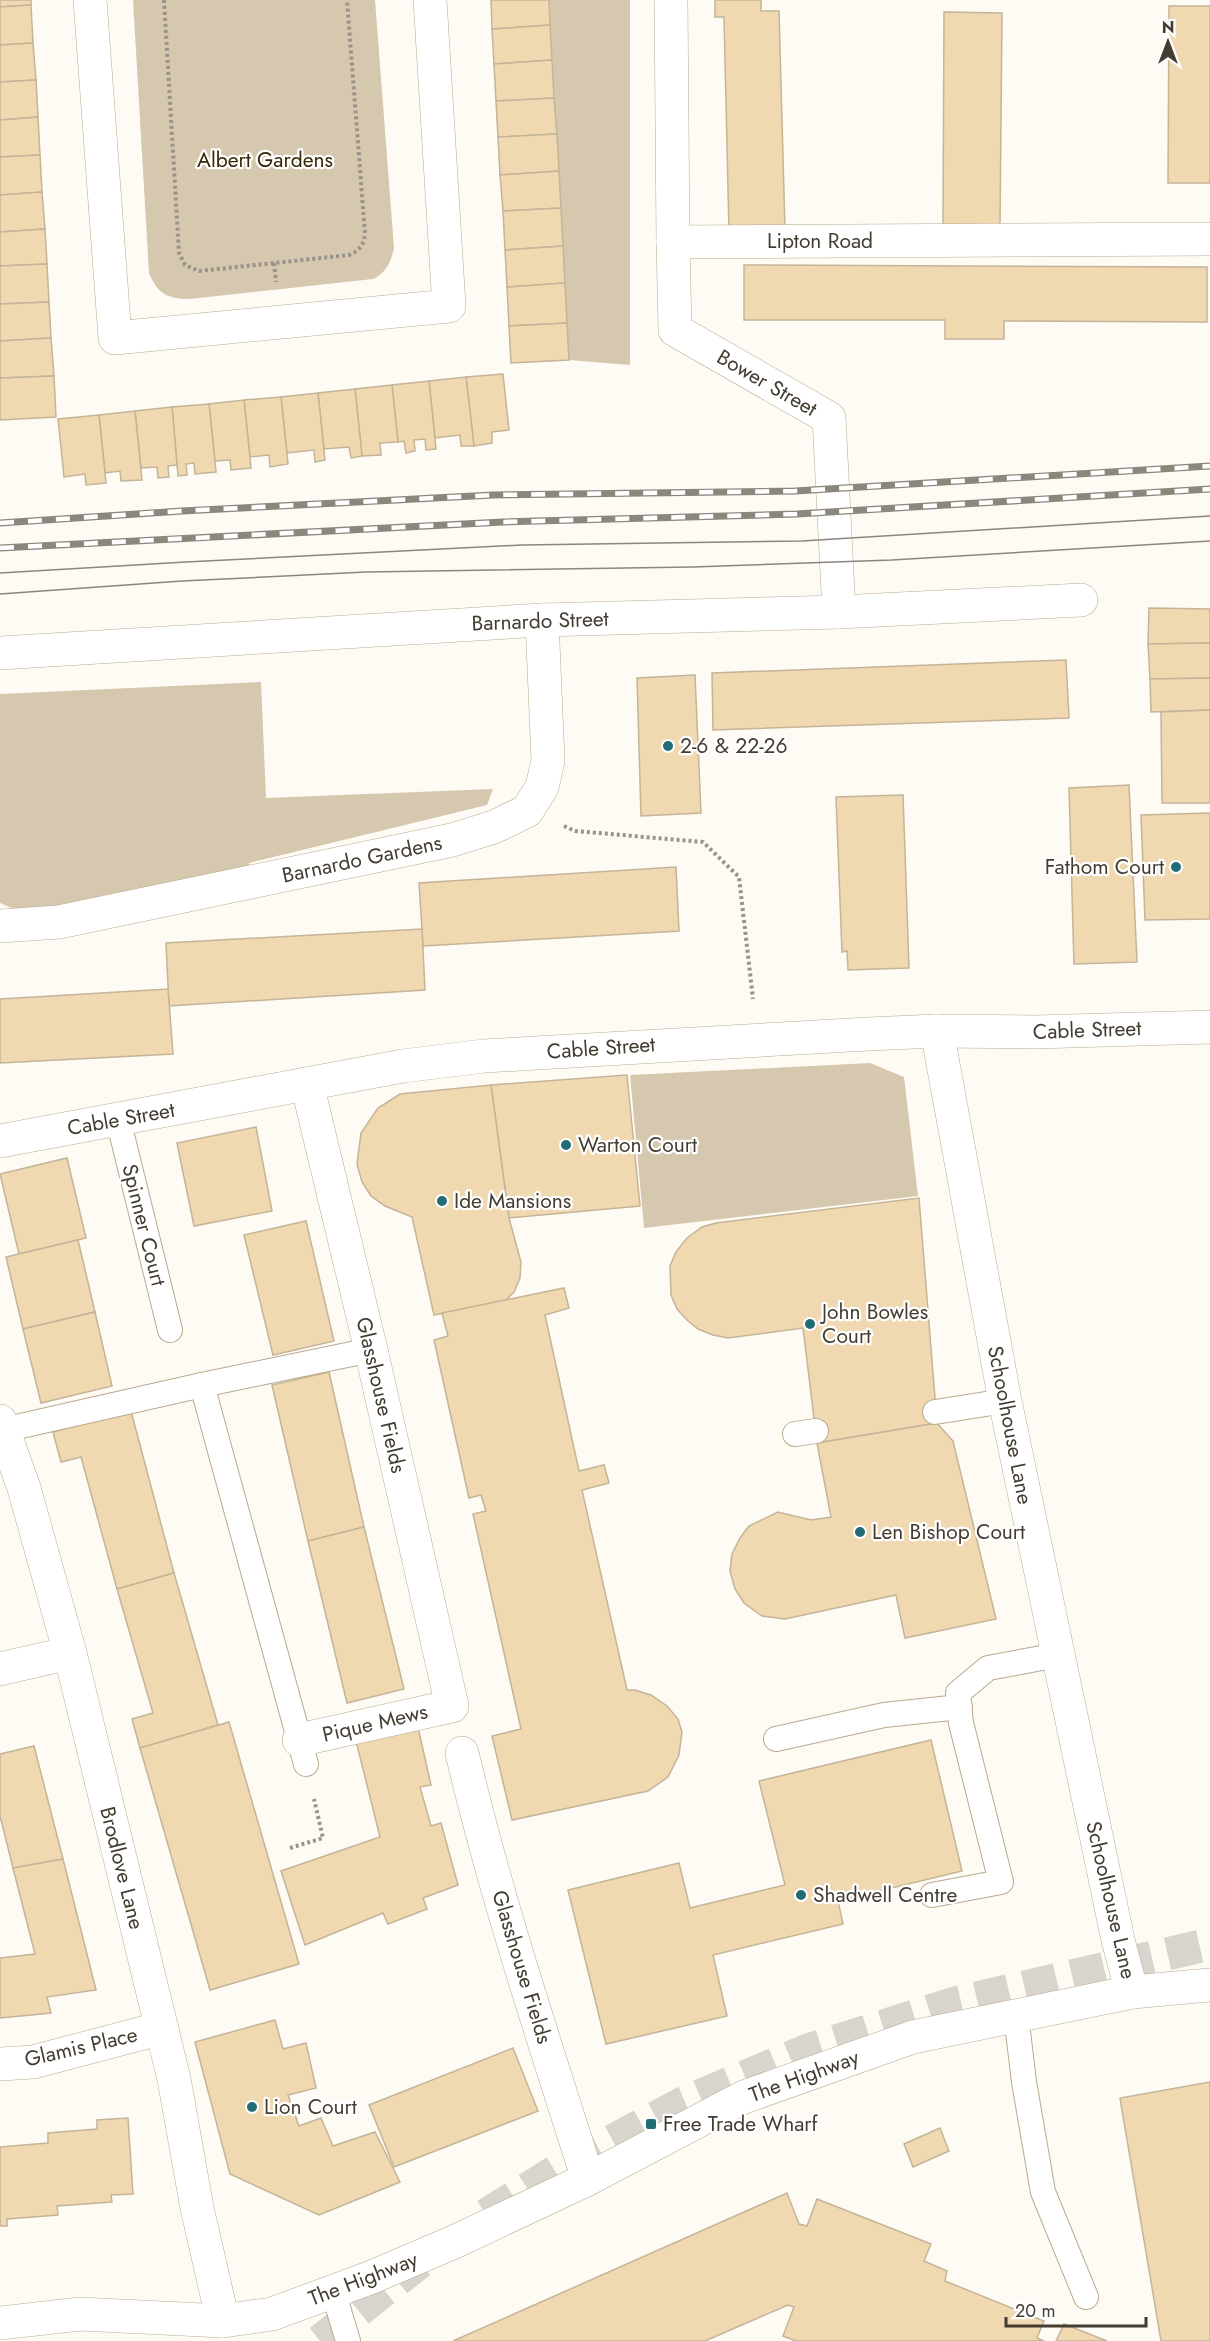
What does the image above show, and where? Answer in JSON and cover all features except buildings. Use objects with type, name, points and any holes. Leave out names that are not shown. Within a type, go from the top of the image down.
[{"type":"main road","points":[[90,0],[115,338],[449,306],[430,0]]},
{"type":"main road","points":[[671,0],[673,242]]},
{"type":"main road","name":"Lipton Road","points":[[673,242],[1210,239]]},
{"type":"main road","name":"Bower Street","points":[[673,242],[675,330],[829,418],[839,612]]},
{"type":"main road","name":"Barnardo Street","points":[[0,654],[542,620],[839,612],[1081,600]]},
{"type":"main road","points":[[527,811],[543,787],[548,761],[542,620]]},
{"type":"main road","name":"Barnardo Gardens","points":[[0,926],[59,922],[452,840],[494,827],[527,811]]},
{"type":"main road","name":"Cable Street","points":[[0,1141],[403,1066],[484,1056],[698,1042],[937,1031],[1035,1032],[1210,1026]]},
{"type":"main road","name":"Schoolhouse Lane","points":[[937,1031],[1005,1401],[1118,1940],[1132,1992]]},
{"type":"main road","name":"Glasshouse Fields","points":[[307,1084],[371,1350],[452,1706]]},
{"type":"main road","name":"Brodlove Lane","points":[[2,1425],[24,1488],[70,1653],[174,2079],[197,2208],[223,2321]]},
{"type":"main road","points":[[0,1669],[70,1653]]},
{"type":"main road","name":"Pique Mews","points":[[302,1752],[452,1706]]},
{"type":"main road","name":"Glasshouse Fields","points":[[462,1753],[529,1997],[588,2179]]},
{"type":"main road","name":"The Highway","points":[[0,2324],[80,2314],[223,2321],[272,2314],[454,2242],[588,2179],[744,2097],[913,2037],[1132,1992],[1210,1985]]},
{"type":"main road","name":"Glamis Place","points":[[0,2064],[33,2062],[162,2028]]},
{"type":"main road","name":"The Highway","points":[[180,2341],[223,2321]]},
{"type":"lane","name":"Spinner Court","points":[[118,1119],[170,1330]]},
{"type":"lane","points":[[2,1425],[371,1350]]},
{"type":"lane","points":[[202,1385],[302,1752]]},
{"type":"lane","points":[[935,1412],[1005,1401]]},
{"type":"lane","points":[[932,1895],[1001,1882],[961,1723],[958,1693],[988,1668],[1058,1655]]},
{"type":"lane","points":[[776,1739],[884,1714],[960,1707]]},
{"type":"lane","points":[[1016,2015],[1024,2082],[1042,2192],[1086,2296]]},
{"type":"lane","points":[[333,2291],[348,2341]]},
{"type":"path","points":[[164,0],[179,253],[185,265],[199,271],[349,255],[356,253],[364,241],[347,0]]},
{"type":"path","points":[[527,811],[574,831],[703,842],[739,877],[755,1010]]},
{"type":"path","points":[[290,1848],[323,1838],[302,1752]]},
{"type":"green space","name":"Albert Gardens","points":[[133,0],[375,0],[394,248],[381,274],[373,279],[189,299],[175,298],[159,290],[149,273]]},
{"type":"green space","points":[[549,0],[630,0],[630,365],[569,360]]},
{"type":"green space","points":[[261,682],[266,798],[493,789],[487,805],[249,863],[251,869],[30,916],[0,903],[0,694]]},
{"type":"green space","points":[[870,1063],[904,1077],[918,1196],[644,1228],[630,1075]]},
{"type":"tunnel","points":[[486,2215],[556,2171],[683,2103],[808,2050],[955,2003],[1210,1944]]},
{"type":"tunnel","points":[[320,2341],[420,2262]]},
{"type":"tram line","points":[[0,573],[522,545],[802,541],[1210,516]]},
{"type":"tram line","points":[[0,594],[182,581],[366,572],[693,567],[892,560],[1210,541]]},
{"type":"railway","points":[[0,523],[493,495],[795,491],[1210,466]]},
{"type":"railway","points":[[0,548],[503,522],[797,514],[1210,489]]},
{"type":"place","name":"2-6 & 22-26","points":[[668,746]]},
{"type":"place","name":"Fathom Court","points":[[1176,867]]},
{"type":"place","name":"Warton Court","points":[[566,1145]]},
{"type":"place","name":"Ide Mansions","points":[[442,1201]]},
{"type":"place","name":"John Bowles Court","points":[[810,1324]]},
{"type":"place","name":"Len Bishop Court","points":[[860,1532]]},
{"type":"place","name":"Shadwell Centre","points":[[801,1895]]},
{"type":"place","name":"Lion Court","points":[[252,2107]]},
{"type":"place","name":"Free Trade Wharf","points":[[651,2124]]}]
